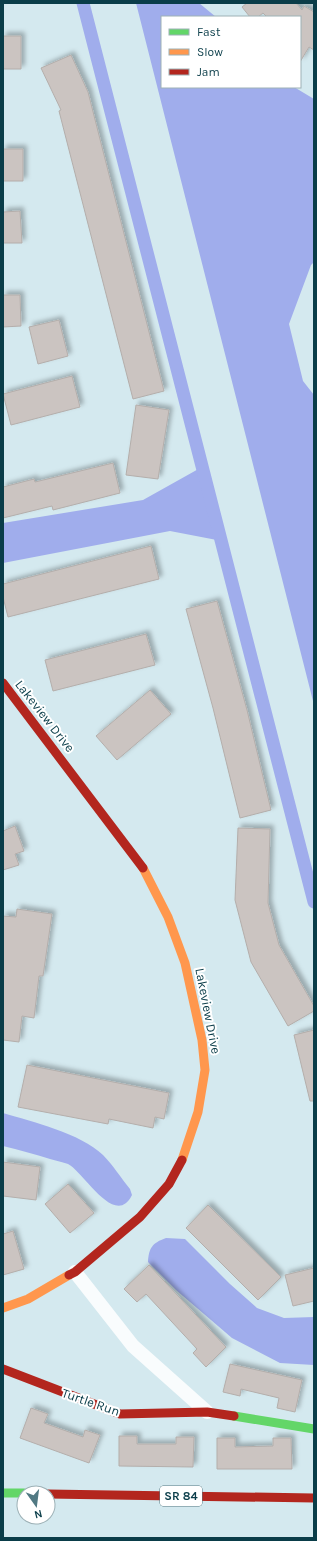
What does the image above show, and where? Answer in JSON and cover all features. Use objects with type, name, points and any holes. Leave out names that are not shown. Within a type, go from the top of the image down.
[{"type":"street","name":"Lakeview Drive","points":[[3,683],[141,863],[168,917],[185,963],[202,1040],[206,1070],[198,1112],[184,1156],[169,1184],[140,1217],[75,1272],[28,1299],[3,1308]]},
{"type":"street","points":[[75,1272],[133,1346],[207,1412]]},
{"type":"street","name":"Turtle Run","points":[[3,1369],[120,1414],[207,1412],[314,1429]]},
{"type":"street","points":[[3,1493],[16,1493]]},
{"type":"street","name":"SR 84","points":[[56,1494],[314,1498]]},
{"type":"water","points":[[136,3],[199,3],[215,16],[161,16],[161,88],[296,88],[314,99],[314,262],[311,265],[289,324],[303,381],[314,395],[314,705]]},
{"type":"water","points":[[202,467],[222,541],[170,531],[3,563],[3,523],[143,500]]},
{"type":"water","points":[[3,1113],[42,1124],[82,1140],[103,1155],[130,1189],[132,1195],[125,1204],[117,1206],[108,1202],[68,1164],[3,1146]]},
{"type":"water","points":[[166,1238],[185,1239],[230,1284],[257,1308],[284,1318],[314,1317],[314,1365],[280,1363],[232,1338],[176,1290],[148,1262],[150,1250],[154,1244]]},
{"type":"building","points":[[247,3],[296,3],[302,10],[304,6],[314,12],[314,50],[309,47],[301,60],[301,16],[266,16],[263,13],[259,16],[249,16],[242,7]]},
{"type":"building","points":[[3,36],[21,36],[21,69],[3,69]]},
{"type":"building","points":[[71,55],[88,92],[164,391],[133,399],[59,111],[61,110],[41,68]]},
{"type":"building","points":[[3,149],[23,149],[23,181],[3,181]]},
{"type":"building","points":[[20,211],[22,243],[3,243],[3,212]]},
{"type":"building","points":[[3,295],[20,295],[21,326],[3,327]]},
{"type":"building","points":[[59,320],[68,356],[38,364],[29,327]]},
{"type":"building","points":[[72,376],[80,407],[11,425],[3,394]]},
{"type":"building","points":[[136,405],[169,410],[158,479],[126,475]]},
{"type":"building","points":[[113,463],[120,493],[53,510],[52,506],[3,518],[3,487],[34,479],[35,482]]},
{"type":"building","points":[[151,546],[159,579],[8,617],[3,597],[3,584]]},
{"type":"building","points":[[217,601],[247,710],[271,810],[240,818],[213,708],[186,609]]},
{"type":"building","points":[[146,634],[155,665],[53,691],[45,660]]},
{"type":"building","points":[[150,690],[171,714],[117,760],[96,736]]},
{"type":"building","points":[[15,826],[24,851],[15,854],[19,865],[3,870],[3,831]]},
{"type":"building","points":[[238,828],[270,829],[268,903],[279,945],[314,1006],[314,1011],[288,1026],[251,962],[235,900]]},
{"type":"building","points":[[17,909],[52,914],[43,976],[39,976],[34,1018],[22,1016],[19,1042],[3,1040],[3,916],[16,917]]},
{"type":"building","points":[[314,1030],[314,1101],[310,1101],[294,1035]]},
{"type":"building","points":[[27,1065],[169,1093],[164,1119],[155,1117],[153,1128],[109,1119],[108,1124],[18,1107]]},
{"type":"building","points":[[3,1162],[40,1167],[36,1200],[3,1196]]},
{"type":"building","points":[[68,1184],[94,1213],[70,1233],[45,1204]]},
{"type":"building","points":[[208,1205],[281,1277],[258,1300],[186,1228]]},
{"type":"building","points":[[13,1231],[24,1269],[3,1275],[3,1234]]},
{"type":"building","points":[[149,1265],[226,1347],[206,1367],[193,1353],[197,1349],[146,1294],[137,1302],[124,1289]]},
{"type":"building","points":[[314,1268],[314,1301],[293,1306],[285,1275]]},
{"type":"building","points":[[230,1364],[302,1380],[295,1412],[277,1408],[279,1398],[241,1389],[240,1396],[223,1392]]},
{"type":"building","points":[[31,1408],[48,1414],[44,1423],[83,1437],[85,1430],[100,1435],[89,1463],[20,1438]]},
{"type":"building","points":[[119,1436],[137,1436],[137,1444],[176,1444],[176,1437],[194,1437],[193,1467],[119,1466]]},
{"type":"building","points":[[217,1438],[235,1438],[235,1447],[273,1446],[273,1438],[291,1438],[292,1469],[217,1469]]},
{"type":"waterway","points":[[83,3],[314,902]]},
{"type":"traffic: fast","points":[[234,1416],[314,1429]]},
{"type":"traffic: fast","points":[[3,1493],[16,1493]]},
{"type":"traffic: slow","points":[[143,868],[168,917],[185,963],[202,1040],[205,1070],[198,1112],[182,1160]]},
{"type":"traffic: slow","points":[[3,1308],[28,1299],[69,1275]]},
{"type":"traffic: jam","points":[[3,683],[143,868]]},
{"type":"traffic: jam","points":[[69,1275],[75,1272],[140,1217],[169,1184],[182,1160]]},
{"type":"traffic: jam","points":[[3,1369],[120,1414],[207,1412],[234,1416]]},
{"type":"traffic: jam","points":[[56,1494],[314,1498]]}]
